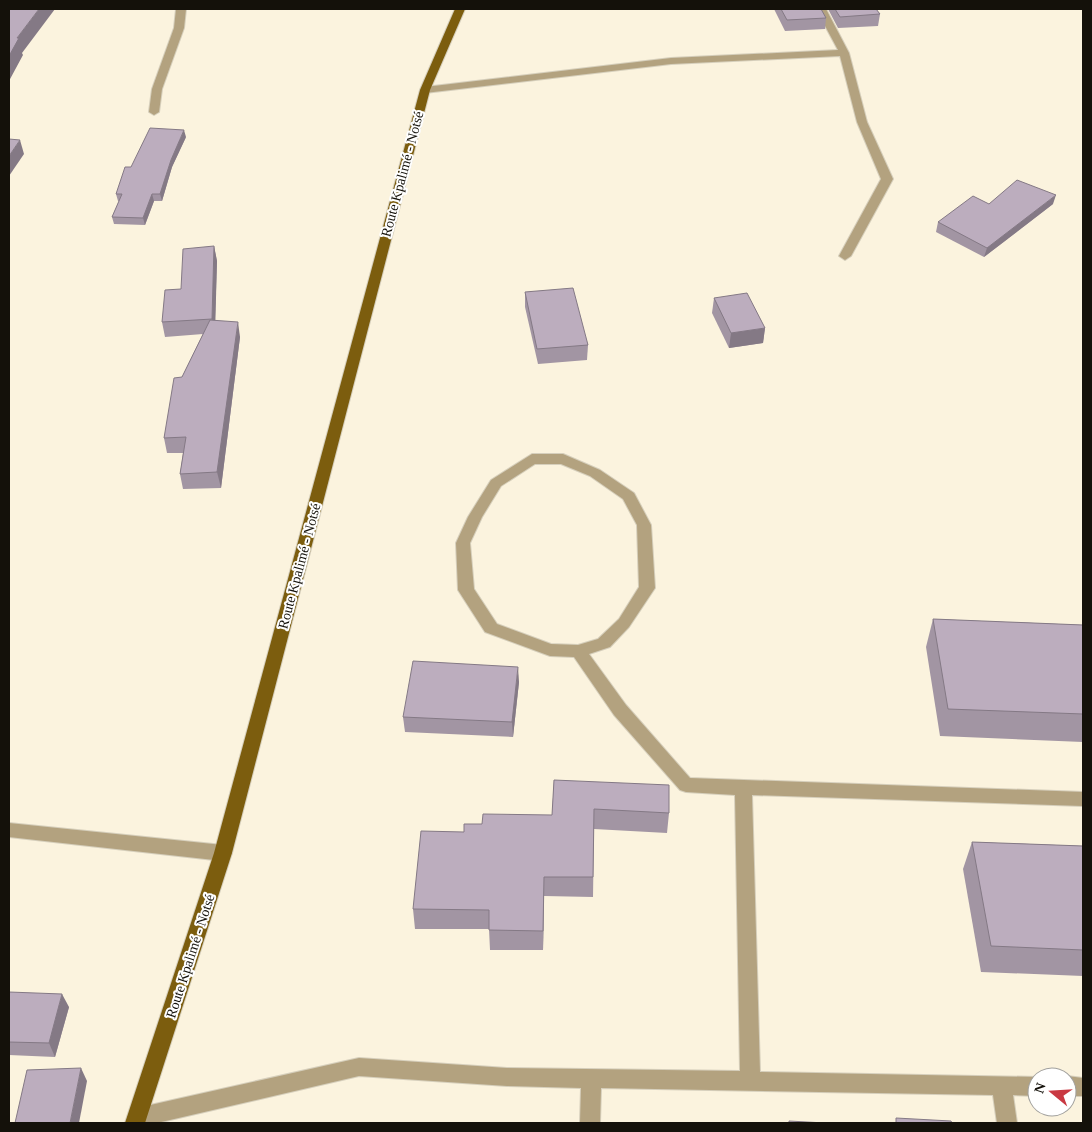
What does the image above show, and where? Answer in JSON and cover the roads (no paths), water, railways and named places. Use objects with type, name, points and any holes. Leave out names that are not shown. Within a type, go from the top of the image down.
[{"type":"main road","name":"Route Kpalimé - Notsé","points":[[136,1121],[223,854],[425,90],[460,9]]},
{"type":"street","points":[[154,112],[156,89],[179,28],[181,9]]},
{"type":"street","points":[[821,9],[844,53],[862,122],[887,178],[845,256]]},
{"type":"street","points":[[425,90],[671,61],[844,53]]},
{"type":"street","points":[[532,459],[563,459],[595,473],[629,496],[644,525],[647,588],[624,623],[604,643],[578,651],[550,650],[490,628],[466,590],[463,543],[475,516],[496,482],[532,459]]},
{"type":"street","points":[[578,651],[620,710],[686,784],[743,788],[1083,799]]},
{"type":"street","points":[[743,788],[750,1081]]},
{"type":"street","points":[[9,830],[223,854]]},
{"type":"street","points":[[136,1121],[359,1067],[507,1077],[1027,1086]]},
{"type":"street","points":[[590,1123],[591,1078]]},
{"type":"street","points":[[1001,1085],[1007,1123]]}]
